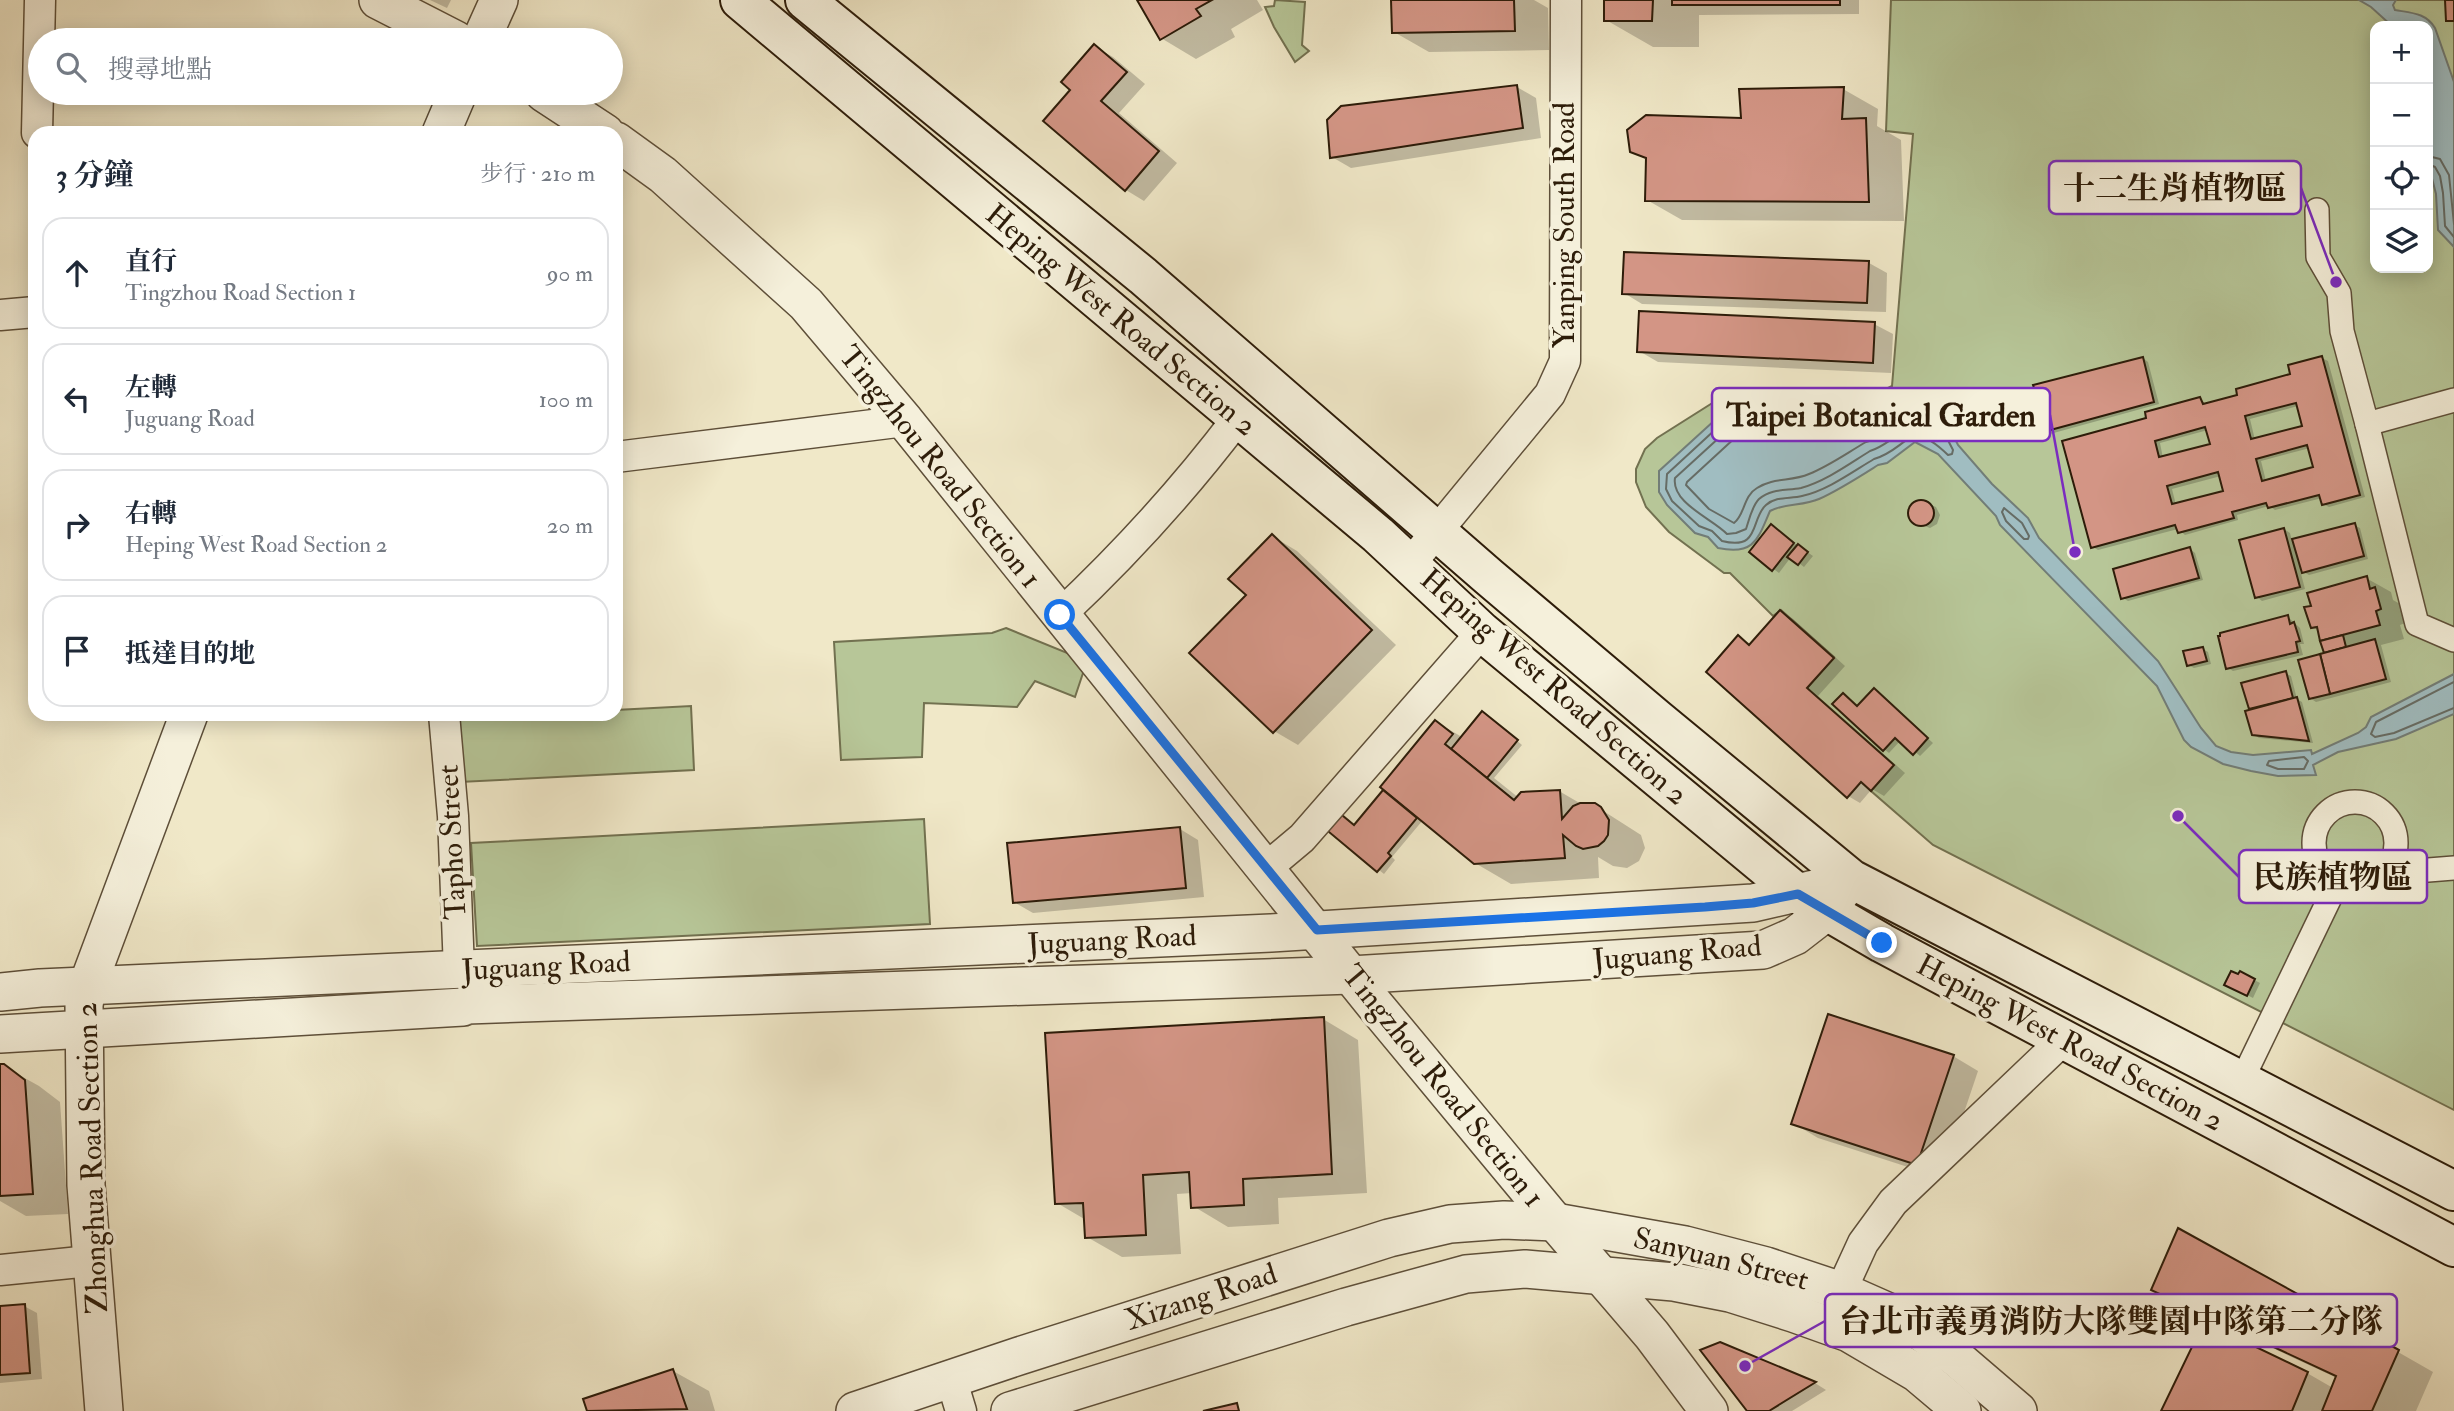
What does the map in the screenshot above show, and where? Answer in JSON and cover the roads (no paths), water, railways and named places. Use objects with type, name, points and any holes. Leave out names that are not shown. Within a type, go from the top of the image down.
[{"type":"main road","name":"Heping West Road Section 2","points":[[740,0],[1410,564],[1482,632],[1812,903],[2454,1247]]},
{"type":"main road","name":"Heping West Road Section 2","points":[[805,0],[1143,276],[1646,710],[1851,878],[2454,1191]]},
{"type":"street","points":[[39,28],[40,0]]},
{"type":"street","points":[[378,0],[433,28]]},
{"type":"street","points":[[486,28],[499,0]]},
{"type":"street","name":"Yanping South Road","points":[[1410,564],[1550,394],[1565,362],[1566,0]]},
{"type":"street","points":[[37,126],[38,105]]},
{"type":"street","points":[[444,126],[453,105]]},
{"type":"street","points":[[562,105],[594,126]]},
{"type":"street","name":"Tingzhou Road Section 1","points":[[623,146],[663,175],[806,304],[905,421],[1351,975],[1652,1335],[1698,1407]]},
{"type":"street","points":[[2318,210],[2318,257],[2339,293],[2342,331],[2417,624],[2454,640]]},
{"type":"street","points":[[0,315],[28,313]]},
{"type":"street","points":[[2367,424],[2454,400]]},
{"type":"street","points":[[1060,615],[1159,514],[1238,418]]},
{"type":"street","points":[[623,456],[905,421]]},
{"type":"street","points":[[1265,869],[1302,838],[1482,632]]},
{"type":"street","name":"Zhonghua Road Section 2","points":[[103,1411],[86,1185],[83,1028],[87,988],[186,721]]},
{"type":"street","name":"Tapho Street","points":[[445,721],[453,816],[459,970]]},
{"type":"street","points":[[2351,802],[2372,805],[2389,819],[2394,828],[2396,849],[2387,869],[2370,881],[2348,884],[2338,881],[2322,867],[2317,857],[2314,836],[2323,817],[2340,804],[2351,802]]},
{"type":"street","points":[[2387,869],[2403,872],[2454,868]]},
{"type":"street","name":"Juguang Road","points":[[0,1034],[467,1005],[1351,975],[1763,950],[1795,936],[1812,903],[1851,878]]},
{"type":"street","points":[[2242,1080],[2338,881]]},
{"type":"street","name":"Juguang Road","points":[[0,992],[1317,930],[1753,903],[1812,903]]},
{"type":"street","points":[[1841,1291],[1863,1243],[1893,1202],[2064,1039]]},
{"type":"street","name":"Xizang Road","points":[[855,1411],[956,1394],[1389,1238],[1450,1224],[1504,1220],[1555,1222]]},
{"type":"street","name":"Sanyuan Street","points":[[1555,1222],[1685,1245],[1766,1266],[1841,1291],[1902,1318],[1955,1356],[2018,1411]]},
{"type":"street","points":[[0,1270],[90,1262]]},
{"type":"street","name":"Xizang Road","points":[[1010,1411],[1346,1307],[1466,1274],[1525,1269],[1601,1276]]},
{"type":"street","name":"Sanyuan Street","points":[[1601,1276],[1674,1282],[1730,1293],[1849,1333],[1917,1373],[1962,1411]]},
{"type":"water","points":[[2359,0],[2396,0],[2393,5],[2395,10],[2413,13],[2428,21],[2386,21]]},
{"type":"water","points":[[2433,26],[2454,82],[2454,247],[2438,230],[2433,182]]},
{"type":"water","points":[[1885,400],[1903,400],[1940,409],[1958,445],[1992,484],[2028,518],[2039,538],[2158,661],[2201,728],[2216,746],[2231,752],[2253,755],[2311,750],[2312,754],[2358,733],[2366,727],[2371,717],[2454,674],[2454,714],[2396,739],[2338,752],[2313,765],[2316,775],[2278,776],[2223,764],[2191,747],[2184,740],[2157,686],[2000,525],[1996,516],[1938,454],[1915,442],[1887,463],[1878,465],[1826,495],[1813,501],[1770,511],[1758,537],[1748,547],[1740,549],[1718,548],[1708,537],[1695,533],[1667,505],[1659,492],[1659,471],[1727,409],[1833,414]]},
{"type":"place","name":"十二生肖植物區","points":[[2336,282]]},
{"type":"place","name":"Taipei Botanical Garden","points":[[2075,552]]},
{"type":"place","name":"民族植物區","points":[[2178,816]]},
{"type":"place","name":"台北市義勇消防大隊雙園中隊第二分隊","points":[[1745,1366]]}]
